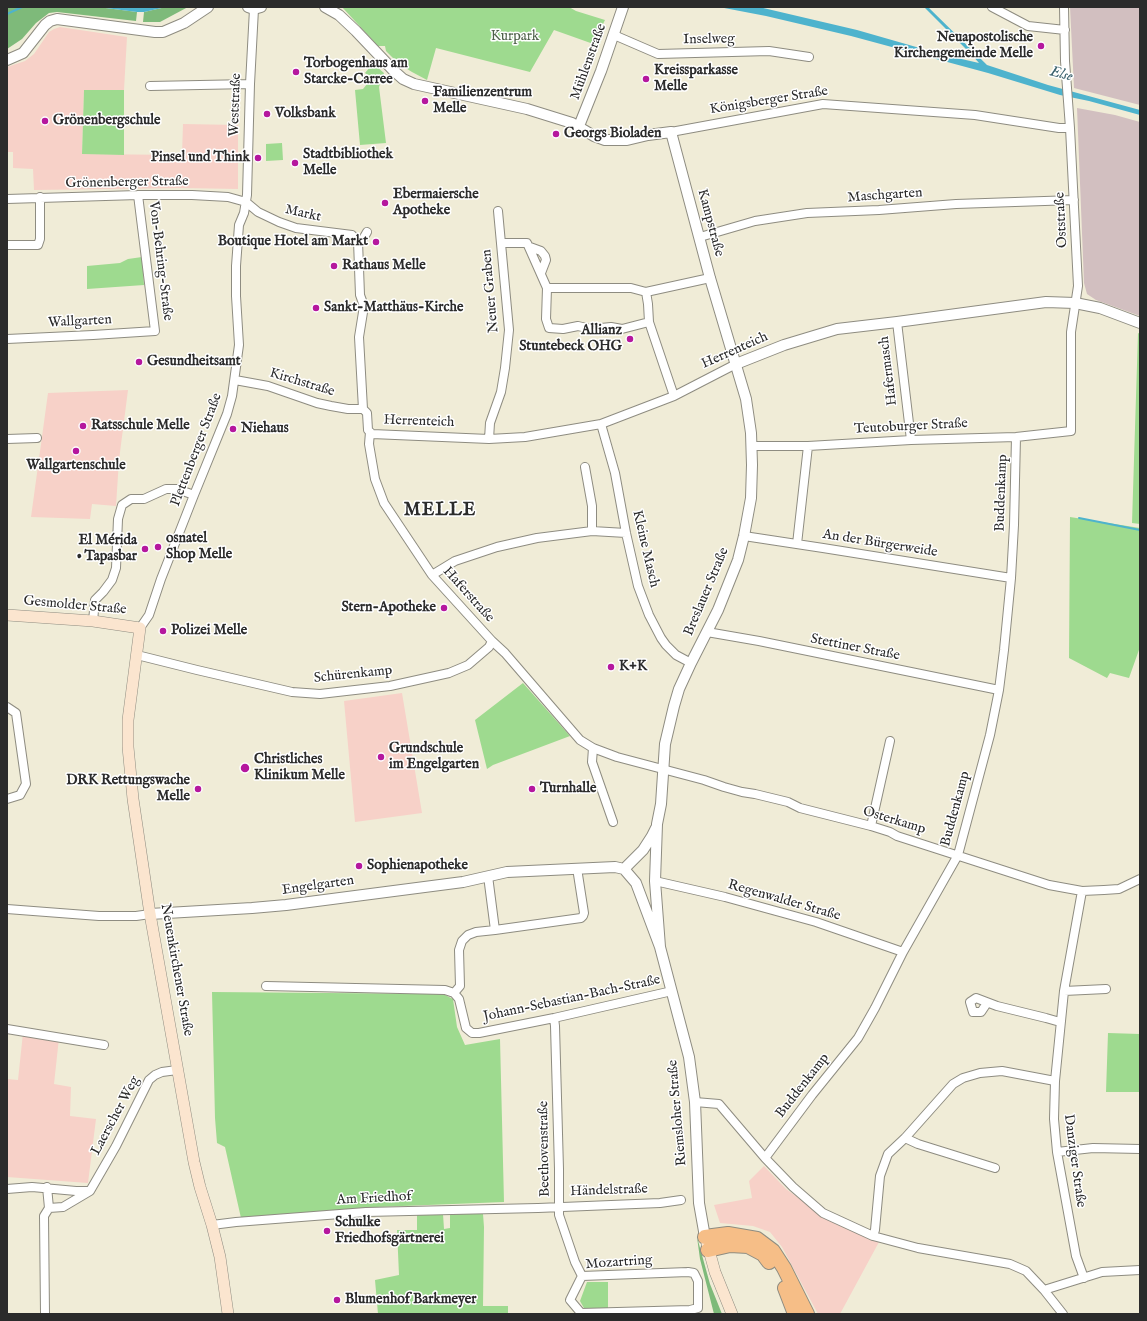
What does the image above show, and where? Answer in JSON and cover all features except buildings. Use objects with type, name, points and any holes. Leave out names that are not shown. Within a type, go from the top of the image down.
[{"type":"highway","points":[[707,1243],[728,1234],[757,1239],[773,1252],[784,1268],[807,1314]]},
{"type":"highway","points":[[707,1243],[748,1246],[763,1254],[773,1266],[786,1291],[794,1314]]},
{"type":"main road","name":"Gesmolder Straße","points":[[7,615],[93,621],[140,628]]},
{"type":"main road","name":"Neuenkirchener Straße","points":[[140,628],[128,720],[128,748],[133,799],[150,914],[177,1070],[194,1162],[220,1257],[228,1314]]},
{"type":"main road","name":"Riemsloher Straße","points":[[707,1243],[715,1272],[732,1314]]},
{"type":"street","points":[[7,60],[23,53],[45,25],[50,21],[57,19],[163,32],[184,23],[208,7]]},
{"type":"street","name":"Königsberger Straße","points":[[326,7],[339,15],[403,79],[414,84],[521,108],[575,124],[594,136],[604,140],[627,140],[648,134],[671,132],[823,104],[975,116],[1059,128],[1070,128]]},
{"type":"street","name":"Mühlenstraße","points":[[575,124],[601,71],[623,7]]},
{"type":"street","points":[[992,7],[1028,26],[1065,30]]},
{"type":"street","name":"Oststraße","points":[[1064,7],[1065,61],[1069,105],[1078,286],[1071,332],[1071,431]]},
{"type":"street","name":"Weststraße","points":[[246,202],[254,8]]},
{"type":"street","name":"Inselweg","points":[[614,35],[658,54],[769,51],[809,57]]},
{"type":"street","points":[[150,86],[250,84]]},
{"type":"street","name":"Kampstraße","points":[[671,132],[723,321]]},
{"type":"street","name":"Von-Behring-Straße","points":[[138,195],[155,331]]},
{"type":"street","name":"Grönenberger Straße","points":[[7,199],[40,197],[192,195],[228,197],[246,202]]},
{"type":"street","points":[[7,245],[38,245],[40,239],[40,197]]},
{"type":"street","name":"Maschgarten","points":[[700,237],[755,221],[807,213],[879,210],[956,204],[1074,200]]},
{"type":"street","name":"Markt","points":[[246,202],[258,212],[296,228],[352,235],[358,241]]},
{"type":"street","name":"Plettenberger Straße","points":[[140,628],[148,615],[227,414],[232,396],[239,345],[236,296],[239,225],[244,213],[246,202]]},
{"type":"street","name":"Neuer Graben","points":[[489,439],[490,423],[501,392],[509,330],[498,211]]},
{"type":"street","points":[[363,409],[359,337],[364,306],[360,294],[358,241],[364,240],[367,232]]},
{"type":"street","points":[[501,247],[527,243],[530,248],[547,288],[546,319],[549,328],[563,329],[578,326],[591,329],[611,327],[622,329],[649,322]]},
{"type":"street","points":[[547,288],[631,288],[646,292],[710,278]]},
{"type":"street","points":[[646,292],[649,322],[674,396]]},
{"type":"street","name":"Herrenteich","points":[[363,409],[367,413],[368,430],[376,435],[489,439],[525,437],[601,424],[674,396],[736,364],[784,345],[837,329],[1046,302],[1075,303],[1100,308],[1140,323]]},
{"type":"street","name":"Breslauer Straße","points":[[660,947],[655,881],[657,824],[661,804],[666,744],[679,689],[690,663],[718,610],[733,573],[744,536],[751,498],[752,446],[746,399],[723,321]]},
{"type":"street","name":"Hafermasch","points":[[897,322],[911,440]]},
{"type":"street","name":"Wallgarten","points":[[7,339],[155,331]]},
{"type":"street","name":"Kirchstraße","points":[[235,380],[268,386],[317,403],[355,410],[363,409]]},
{"type":"street","name":"Kleine Masch","points":[[601,424],[614,467],[626,533],[638,586],[649,615],[666,645],[676,655],[690,663]]},
{"type":"street","name":"Teutoburger Straße","points":[[752,446],[808,446],[911,440],[1016,437],[1071,431]]},
{"type":"street","name":"Haferstraße","points":[[370,432],[369,444],[375,479],[384,502],[432,575],[492,641],[505,653],[580,740],[593,748],[617,757],[664,768]]},
{"type":"street","name":"Buddenkamp","points":[[765,1158],[812,1095],[858,1038],[875,1008],[902,952],[958,855],[990,735],[999,690],[1011,578],[1016,437]]},
{"type":"street","points":[[7,439],[37,438]]},
{"type":"street","points":[[797,544],[808,446]]},
{"type":"street","points":[[585,467],[592,506],[592,530]]},
{"type":"street","points":[[93,621],[95,600],[112,580],[116,568],[118,519],[122,505],[131,499],[144,499],[166,489],[178,489],[194,495]]},
{"type":"street","points":[[432,575],[454,561],[497,547],[538,538],[592,530],[626,533]]},
{"type":"street","name":"An der Bürgerweide","points":[[744,536],[1011,578]]},
{"type":"street","name":"Stettiner Straße","points":[[707,632],[999,690]]},
{"type":"street","name":"Schürenkamp","points":[[137,655],[292,692],[320,694],[390,686],[449,673],[468,666],[489,647],[492,641]]},
{"type":"street","points":[[7,707],[16,713],[26,784],[20,795],[7,799]]},
{"type":"street","points":[[871,826],[890,741]]},
{"type":"street","points":[[593,748],[592,762],[613,822]]},
{"type":"street","name":"Osterkamp","points":[[664,768],[730,789],[788,802],[800,808],[871,826],[890,832],[897,836],[1049,885],[1082,892],[1120,889],[1140,879]]},
{"type":"street","name":"Breslauer Straße","points":[[624,869],[643,850],[652,836],[657,824]]},
{"type":"street","name":"Engelgarten","points":[[150,914],[286,905],[463,882],[507,872],[615,867],[624,869]]},
{"type":"street","points":[[266,986],[445,990],[454,993],[460,986],[459,950],[462,941],[468,935],[476,932],[581,918],[583,916],[584,913],[577,868]]},
{"type":"street","name":"Riemsloher Straße","points":[[624,869],[636,883],[660,947],[689,1057],[695,1102],[700,1203],[707,1243]]},
{"type":"street","points":[[488,876],[495,930]]},
{"type":"street","name":"Regenwalder Straße","points":[[655,881],[725,897],[816,922],[902,952]]},
{"type":"street","name":"Danziger Straße","points":[[1082,892],[1064,991],[1060,1022],[1054,1080],[1054,1119],[1057,1152],[1076,1256],[1084,1278]]},
{"type":"street","points":[[7,909],[99,916],[136,916],[150,914]]},
{"type":"street","points":[[1064,991],[1106,989]]},
{"type":"street","name":"Johann-Sebastian-Bach-Straße","points":[[454,993],[459,998],[466,1028],[472,1033],[479,1033],[554,1018],[672,991]]},
{"type":"street","points":[[987,1003],[1060,1022]]},
{"type":"street","name":"Beethovenstraße","points":[[554,1018],[559,1215],[575,1262],[582,1276]]},
{"type":"street","points":[[7,1029],[104,1045]]},
{"type":"street","name":"Laerscher Weg","points":[[49,1208],[63,1207],[90,1191],[116,1146],[149,1080],[162,1072],[177,1070]]},
{"type":"street","points":[[873,1236],[875,1230],[880,1176],[888,1154],[905,1138],[953,1084],[963,1078],[980,1073],[1002,1071],[1054,1080]]},
{"type":"street","points":[[695,1102],[719,1104],[765,1158],[793,1187],[824,1213],[873,1236],[918,1248],[1010,1264],[1026,1271],[1044,1290],[1063,1314]]},
{"type":"street","points":[[905,1138],[918,1144],[995,1168]]},
{"type":"street","points":[[1057,1152],[1093,1148],[1140,1149]]},
{"type":"street","points":[[44,1314],[44,1216],[49,1208],[47,1187]]},
{"type":"street","points":[[7,1189],[47,1187],[76,1191],[90,1191]]},
{"type":"street","name":"Händelstraße","points":[[538,1208],[660,1203],[681,1200]]},
{"type":"street","name":"Am Friedhof","points":[[212,1225],[366,1212],[538,1208]]},
{"type":"street","points":[[1044,1290],[1102,1272],[1140,1270]]},
{"type":"street","name":"Mozartring","points":[[694,1273],[698,1281],[698,1308],[690,1310],[581,1313],[570,1300],[582,1276],[694,1273]]},
{"type":"shaded area","points":[[1070,7],[1140,7],[1140,105],[1074,88]]},
{"type":"shaded area","name":"Grönenbergschule","points":[[60,27],[127,37],[124,90],[84,90],[82,154],[182,155],[183,124],[238,125],[238,189],[182,188],[34,190],[33,169],[13,168],[13,152],[7,152],[7,67],[25,61],[34,54],[49,32]]},
{"type":"shaded area","points":[[1077,108],[1115,115],[1140,122],[1140,316],[1096,300],[1087,294],[1084,283]]},
{"type":"shaded area","name":"Ratsschule Melle","points":[[128,390],[119,460],[116,506],[92,504],[90,519],[31,517],[48,393]]},
{"type":"shaded area","name":"Grundschule im Engelgarten","points":[[402,693],[422,813],[355,822],[344,701]]},
{"type":"shaded area","points":[[23,1033],[59,1038],[54,1084],[71,1087],[70,1116],[96,1119],[88,1183],[7,1177],[7,1079],[18,1080]]},
{"type":"shaded area","points":[[764,1166],[786,1189],[832,1222],[879,1242],[840,1314],[818,1314],[782,1247],[770,1232],[753,1226],[720,1223],[714,1205],[752,1198],[749,1181]]},
{"type":"green space","points":[[7,7],[98,7],[137,12],[136,21],[57,12],[49,13],[36,23],[22,39],[7,49]]},
{"type":"green space","points":[[166,7],[188,7],[160,22],[143,22],[144,12]]},
{"type":"green space","name":"Kurpark","points":[[342,7],[569,7],[576,11],[605,20],[601,28],[604,32],[599,46],[554,30],[530,72],[436,48],[427,80],[399,64],[386,51],[385,46],[378,46]]},
{"type":"green space","points":[[370,67],[377,67],[384,73],[379,87],[386,143],[360,145],[355,90],[363,89],[372,78],[365,73]]},
{"type":"green space","points":[[84,90],[124,90],[124,155],[82,154]]},
{"type":"green space","points":[[282,143],[283,160],[266,161],[266,144]]},
{"type":"green space","points":[[142,257],[144,285],[87,289],[87,266],[120,263],[128,259]]},
{"type":"green space","points":[[1138,333],[1140,334],[1140,524],[1132,523]]},
{"type":"green space","points":[[1070,517],[1140,528],[1140,647],[1129,678],[1110,673],[1107,678],[1069,658]]},
{"type":"green space","points":[[523,683],[570,736],[493,765],[487,769],[475,720]]},
{"type":"green space","points":[[212,992],[443,994],[453,999],[457,1027],[465,1045],[500,1039],[504,1202],[377,1207],[241,1218],[225,1147],[217,1143]]},
{"type":"green space","points":[[1108,1033],[1140,1034],[1140,1092],[1106,1092]]},
{"type":"green space","points":[[443,1214],[444,1229],[450,1228],[450,1214],[483,1214],[483,1306],[508,1306],[508,1314],[378,1314],[375,1280],[399,1275],[397,1230],[417,1230],[417,1215]]},
{"type":"green space","points":[[697,1237],[710,1284],[722,1314],[714,1314],[700,1259]]},
{"type":"green space","points":[[587,1282],[608,1282],[608,1309],[585,1310],[580,1301]]},
{"type":"water","points":[[98,7],[166,7],[137,12]]},
{"type":"water","points":[[719,7],[759,7],[857,30],[944,55],[979,63],[924,7],[928,7],[987,65],[1048,85],[1140,110],[1140,115],[1089,101],[1060,95],[988,73],[851,36],[766,16]]},
{"type":"waterway","points":[[7,14],[22,7]]},
{"type":"waterway","points":[[1079,518],[1140,530]]},
{"type":"place","name":"Neuapostolische Kirchengemeinde Melle","points":[[1041,46]]},
{"type":"place","name":"Torbogenhaus am Starcke-Carree","points":[[296,72]]},
{"type":"place","name":"Kreissparkasse Melle","points":[[646,79]]},
{"type":"place","name":"Familienzentrum Melle","points":[[425,101]]},
{"type":"place","name":"Volksbank","points":[[267,114]]},
{"type":"place","name":"Grönenbergschule","points":[[45,121]]},
{"type":"place","name":"Georgs Bioladen","points":[[556,134]]},
{"type":"place","name":"Pinsel und Think","points":[[258,158]]},
{"type":"place","name":"Stadtbibliothek Melle","points":[[295,163]]},
{"type":"place","name":"Ebermaiersche Apotheke","points":[[385,203]]},
{"type":"place","name":"Boutique Hotel am Markt","points":[[376,242]]},
{"type":"place","name":"Rathaus Melle","points":[[334,266]]},
{"type":"place","name":"Sankt-Matthäus-Kirche","points":[[316,308]]},
{"type":"place","name":"Allianz Stuntebeck OHG","points":[[630,339]]},
{"type":"place","name":"Gesundheitsamt","points":[[139,362]]},
{"type":"place","name":"Ratsschule Melle","points":[[83,426]]},
{"type":"place","name":"Niehaus","points":[[233,429]]},
{"type":"place","name":"Wallgartenschule","points":[[76,451]]},
{"type":"place","name":"osnatel Shop Melle","points":[[158,547]]},
{"type":"place","name":"El Mérida • Tapasbar","points":[[145,549]]},
{"type":"place","name":"Stern-Apotheke","points":[[444,608]]},
{"type":"place","name":"Polizei Melle","points":[[163,631]]},
{"type":"place","name":"K+K","points":[[611,667]]},
{"type":"place","name":"Grundschule im Engelgarten","points":[[381,757]]},
{"type":"place","name":"Christliches Klinikum Melle","points":[[245,768]]},
{"type":"place","name":"DRK Rettungswache Melle","points":[[198,789]]},
{"type":"place","name":"Turnhalle","points":[[532,789]]},
{"type":"place","name":"Sophienapotheke","points":[[359,866]]},
{"type":"place","name":"Schulke Friedhofsgärtnerei","points":[[327,1231]]},
{"type":"place","name":"Blumenhof Barkmeyer","points":[[337,1300]]},
{"type":"district","name":"MELLE","points":[[440,511]]},
{"type":"water label","name":"Else","points":[[1061,75]]}]
